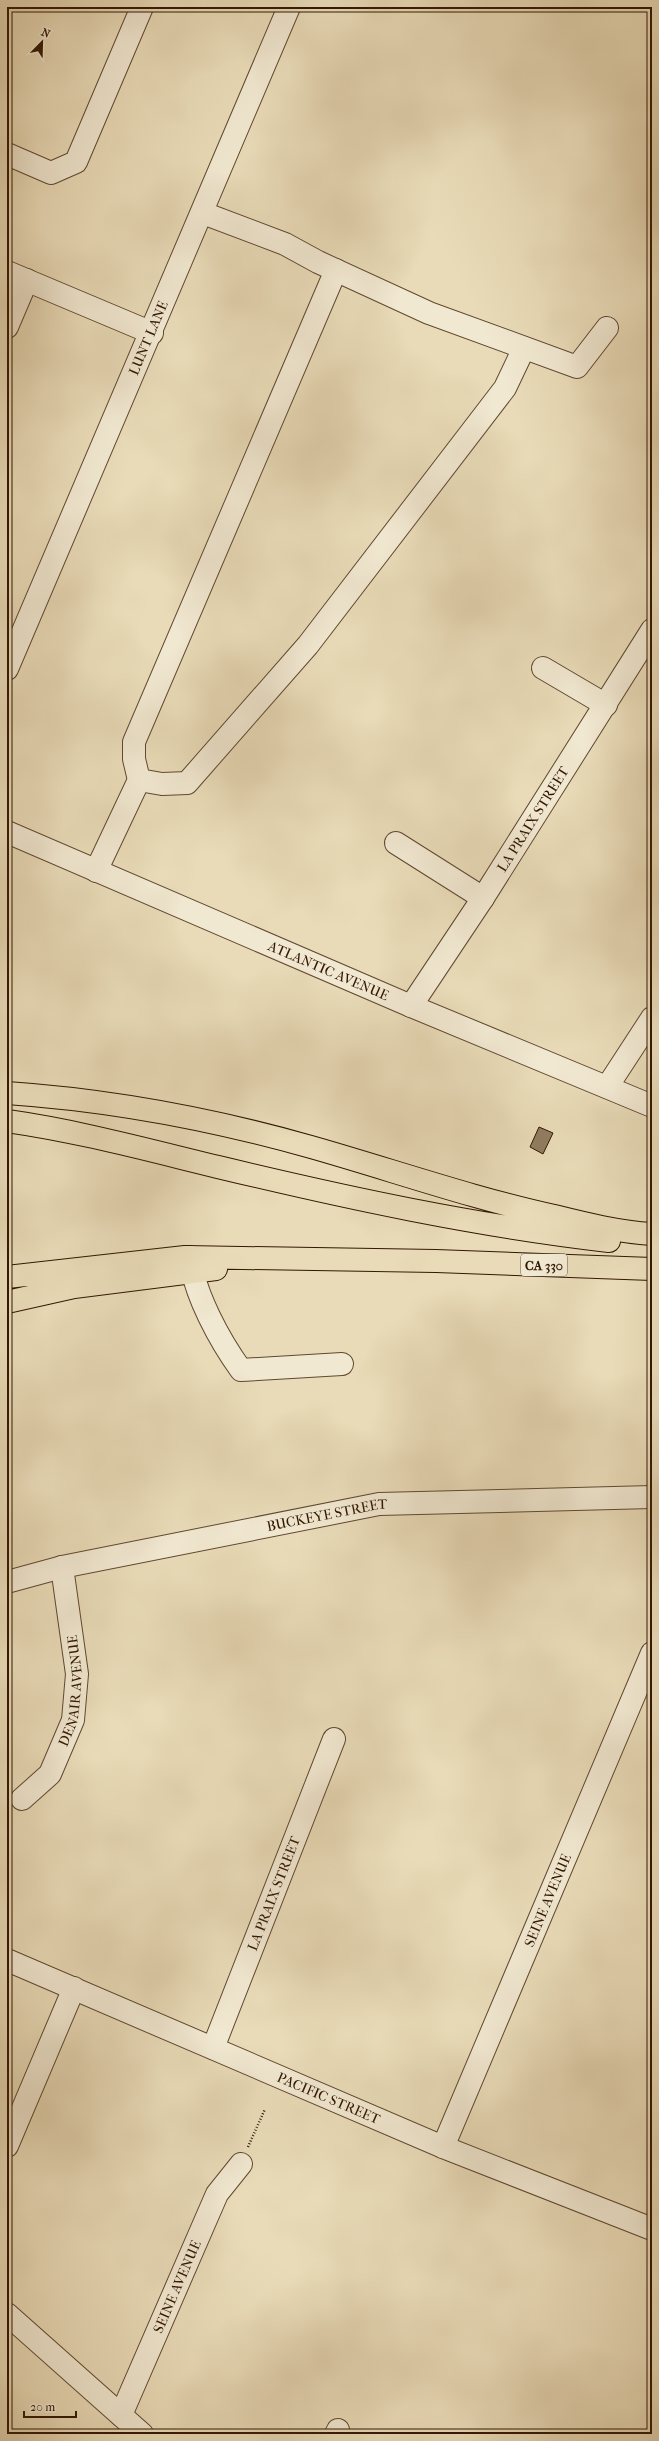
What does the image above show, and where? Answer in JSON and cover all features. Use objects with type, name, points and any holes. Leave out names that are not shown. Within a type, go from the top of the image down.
[{"type":"highway","points":[[7,1093],[74,1099],[231,1126],[528,1210],[634,1233],[652,1234]]},
{"type":"highway","points":[[7,1121],[92,1136],[248,1174],[460,1219],[574,1237],[652,1244]]},
{"type":"highway","name":"CA 330","points":[[191,1265],[297,1260],[436,1261],[652,1269]]},
{"type":"highway","points":[[7,1277],[72,1268],[191,1265]]},
{"type":"highway","points":[[7,1302],[74,1287],[191,1265]]},
{"type":"street","points":[[7,154],[51,173],[76,162],[142,7]]},
{"type":"street","name":"LUNT LANE","points":[[7,669],[152,333],[289,7]]},
{"type":"street","points":[[202,213],[285,244],[336,270],[429,313],[577,367],[607,328]]},
{"type":"street","points":[[96,871],[139,780],[134,759],[134,742],[336,270]]},
{"type":"street","points":[[7,272],[152,333]]},
{"type":"street","points":[[7,327],[27,280]]},
{"type":"street","points":[[139,780],[162,784],[187,783],[308,645],[504,388],[524,348]]},
{"type":"street","name":"LA PRAIX STREET","points":[[411,1006],[483,898],[652,630]]},
{"type":"street","points":[[543,668],[606,705]]},
{"type":"street","name":"ATLANTIC AVENUE","points":[[7,832],[411,1006],[652,1106]]},
{"type":"street","points":[[396,844],[483,898]]},
{"type":"street","points":[[607,1087],[652,1018]]},
{"type":"street","points":[[191,1265],[221,1342],[241,1370],[342,1364]]},
{"type":"street","name":"BUCKEYE STREET","points":[[7,1582],[62,1567],[380,1504],[652,1497]]},
{"type":"street","name":"DENAIR AVENUE","points":[[22,1799],[50,1774],[73,1720],[77,1674],[62,1567]]},
{"type":"street","name":"SEINE AVENUE","points":[[443,2148],[652,1653]]},
{"type":"street","name":"LA PRAIX STREET","points":[[213,2048],[334,1739]]},
{"type":"street","name":"PACIFIC STREET","points":[[7,1960],[443,2148],[652,2230]]},
{"type":"street","points":[[7,2146],[74,1988]]},
{"type":"street","name":"SEINE AVENUE","points":[[121,2415],[217,2194],[241,2164]]},
{"type":"street","points":[[7,2314],[142,2434]]},
{"type":"path","points":[[241,2164],[265,2108]]},
{"type":"building","points":[[539,1127],[553,1133],[543,1154],[530,1147]]}]
